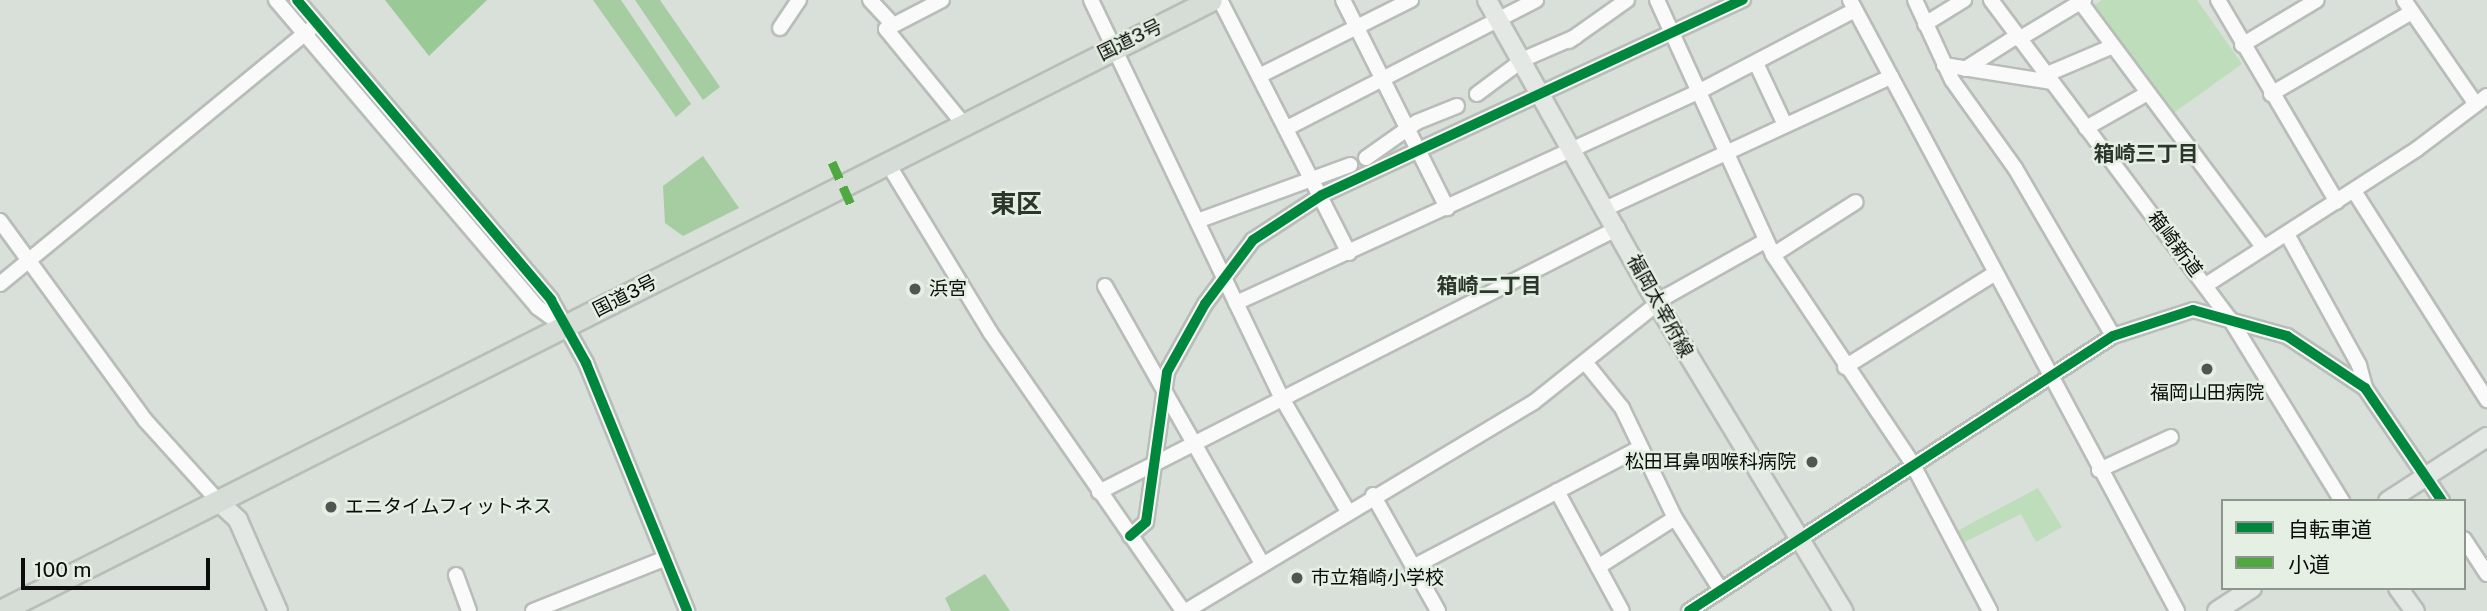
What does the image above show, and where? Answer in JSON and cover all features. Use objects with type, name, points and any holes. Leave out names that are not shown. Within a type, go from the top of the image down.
[{"type":"highway","name":"国道3号","points":[[0,611],[965,126],[1113,47],[1211,0]]},
{"type":"main road","name":"福岡太宰府線","points":[[1487,0],[1524,60],[1568,150],[1607,208],[1658,305],[1843,611]]},
{"type":"main road","points":[[2391,499],[2487,437]]},
{"type":"main road","points":[[219,502],[238,520],[278,611]]},
{"type":"main road","points":[[2217,611],[2249,590]]},
{"type":"main road","points":[[2399,590],[2414,611]]},
{"type":"street","points":[[276,0],[537,307],[564,326]]},
{"type":"street","points":[[297,0],[551,300],[586,363],[687,611]]},
{"type":"street","points":[[780,28],[799,0]]},
{"type":"street","points":[[870,0],[893,25]]},
{"type":"street","points":[[942,0],[886,29],[965,126]]},
{"type":"street","points":[[1091,0],[1200,220],[1283,400],[1347,510]]},
{"type":"street","points":[[1220,0],[1313,175],[1349,253]]},
{"type":"street","points":[[1343,0],[1410,127],[1447,208]]},
{"type":"street","points":[[1261,75],[1411,0]]},
{"type":"street","points":[[1289,128],[1536,0]]},
{"type":"street","points":[[1200,220],[1313,175],[1366,158],[1430,115],[1457,106],[1477,94],[1501,74],[1548,46],[1575,37],[1603,20],[1627,0]]},
{"type":"street","points":[[1657,0],[1765,241],[1845,367],[1912,463],[1990,611]]},
{"type":"street","points":[[1130,536],[1146,522],[1150,468],[1164,384],[1224,274],[1284,215],[1742,0]]},
{"type":"street","points":[[1915,0],[1944,65],[2015,168],[2113,336]]},
{"type":"street","points":[[1925,24],[1964,0]]},
{"type":"street","name":"箱崎新道","points":[[1991,0],[2230,319],[2341,499]]},
{"type":"street","points":[[2242,45],[2317,0]]},
{"type":"street","points":[[1965,69],[2081,1],[2111,47],[2264,248]]},
{"type":"street","points":[[2223,2],[2242,45],[2337,202]]},
{"type":"street","points":[[1236,303],[1698,92],[1756,63],[1852,5],[2177,611]]},
{"type":"street","points":[[2206,285],[2354,191],[2481,99],[2408,6],[2270,94]]},
{"type":"street","points":[[0,284],[317,24]]},
{"type":"street","points":[[1944,65],[2048,78],[2111,47]]},
{"type":"street","points":[[1756,63],[1785,125]]},
{"type":"street","points":[[1607,208],[1724,150],[1891,76]]},
{"type":"street","points":[[2086,128],[2146,94]]},
{"type":"street","points":[[888,164],[990,332],[1184,611],[1347,510],[1534,402],[1658,305],[1765,241]]},
{"type":"street","points":[[2354,191],[2487,400]]},
{"type":"street","points":[[1773,255],[1856,202]]},
{"type":"street","points":[[0,221],[29,259],[38,280],[145,420],[219,502]]},
{"type":"street","points":[[1099,492],[1618,228]]},
{"type":"street","points":[[2287,234],[2359,365],[2365,388],[2441,499]]},
{"type":"street","points":[[1845,367],[1994,274]]},
{"type":"street","points":[[1105,286],[1164,384],[1262,563]]},
{"type":"street","points":[[1689,611],[1718,587],[2113,336],[2193,310],[2287,336],[2365,388]]},
{"type":"street","points":[[1585,362],[1622,408],[1675,518],[1718,587]]},
{"type":"street","points":[[2099,470],[2171,437]]},
{"type":"street","points":[[1413,567],[1640,448]]},
{"type":"street","points":[[1557,491],[1622,611]]},
{"type":"street","points":[[1373,495],[1438,611]]},
{"type":"street","points":[[1598,567],[1675,518]]},
{"type":"street","points":[[2466,542],[2487,574]]},
{"type":"street","points":[[533,611],[666,558]]},
{"type":"street","points":[[457,575],[469,611]]},
{"type":"shaded area","points":[[385,0],[487,0],[429,56]]},
{"type":"shaded area","points":[[593,0],[621,0],[691,104],[676,117]]},
{"type":"shaded area","points":[[635,0],[660,0],[720,87],[703,100]]},
{"type":"shaded area","points":[[2102,0],[2197,0],[2242,64],[2172,114],[2093,6]]},
{"type":"shaded area","points":[[703,156],[739,208],[683,236],[665,223],[663,186]]},
{"type":"shaded area","points":[[2038,488],[2062,527],[2036,542],[2021,514],[1963,543],[1957,531]]},
{"type":"shaded area","points":[[985,574],[1010,611],[951,611],[945,598]]},
{"type":"marked path","points":[[832,162],[853,209]]},
{"type":"cycle path","points":[[297,0],[551,300],[586,363],[687,611]]},
{"type":"cycle path","points":[[1130,536],[1146,522],[1167,372],[1205,304],[1253,240],[1322,195],[1743,0]]},
{"type":"cycle path","points":[[1689,611],[2113,336],[2193,310],[2287,336],[2365,388],[2441,499]]},
{"type":"place","name":"浜宮","points":[[915,289]]},
{"type":"place","name":"福岡山田病院","points":[[2207,369]]},
{"type":"place","name":"松田耳鼻咽喉科病院","points":[[1812,462]]},
{"type":"place","name":"エニタイムフィットネス","points":[[331,507]]},
{"type":"place","name":"市立箱崎小学校","points":[[1297,578]]},
{"type":"district","name":"箱崎三丁目","points":[[2146,154]]},
{"type":"district","name":"東区","points":[[1016,204]]},
{"type":"district","name":"箱崎二丁目","points":[[1489,286]]}]
